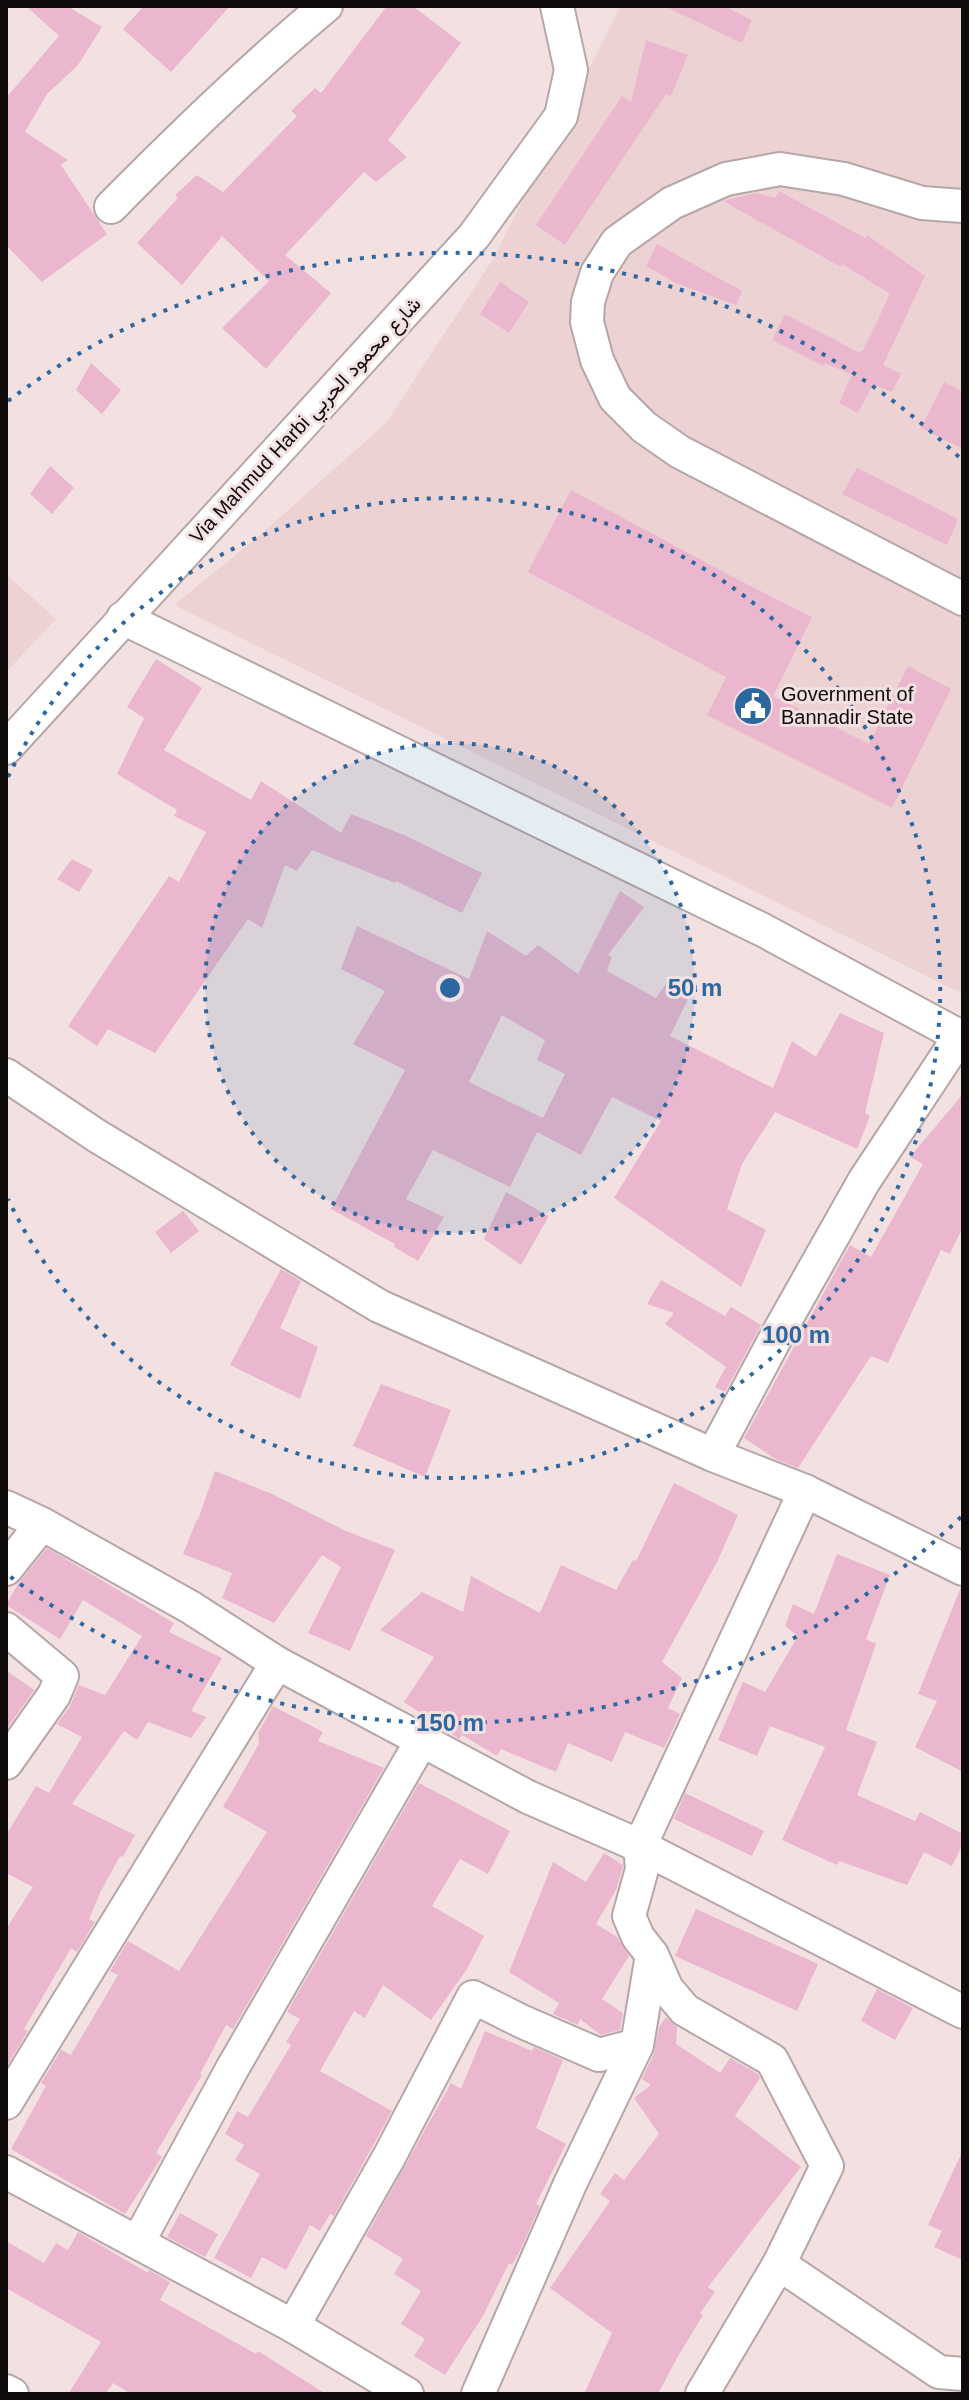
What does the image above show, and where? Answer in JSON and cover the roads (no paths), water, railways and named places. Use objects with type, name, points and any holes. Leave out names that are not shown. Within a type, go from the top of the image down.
[{"type":"street","points":[[111,207],[253,68],[326,6]]},
{"type":"street","name":"Via Mahmud Harbi شارع محمود الحربي","points":[[6,748],[474,236],[561,116],[571,70],[557,6]]},
{"type":"street","points":[[963,206],[922,203],[844,179],[780,169],[726,179],[672,203],[617,242],[597,273],[588,302],[587,322],[597,360],[615,398],[644,427],[680,452],[963,599]]},
{"type":"street","points":[[123,618],[763,930],[961,1037],[864,1181],[713,1455]]},
{"type":"street","points":[[6,1075],[97,1136],[379,1306],[713,1455],[805,1491],[963,1569]]},
{"type":"street","points":[[702,2394],[779,2264],[827,2166],[772,2060],[685,2010],[667,1989],[629,1916],[642,1869],[640,1846],[805,1491]]},
{"type":"street","points":[[6,1507],[190,1607],[277,1663],[528,1797],[640,1846],[963,2012]]},
{"type":"street","points":[[6,1569],[42,1524]]},
{"type":"street","points":[[6,1629],[62,1676],[54,1695],[6,1763]]},
{"type":"street","points":[[6,2103],[277,1663]]},
{"type":"street","points":[[138,2242],[232,2069],[422,1740]]},
{"type":"street","points":[[478,2394],[570,2184],[637,2045],[652,1955]]},
{"type":"street","points":[[293,2326],[389,2157],[473,1997],[599,2055],[637,2045]]},
{"type":"street","points":[[6,2172],[293,2326],[407,2394]]},
{"type":"street","points":[[779,2264],[943,2380]]},
{"type":"street","points":[[6,2391],[12,2394]]},
{"type":"place","name":"Government of Bannadir State","points":[[753,706]]}]
